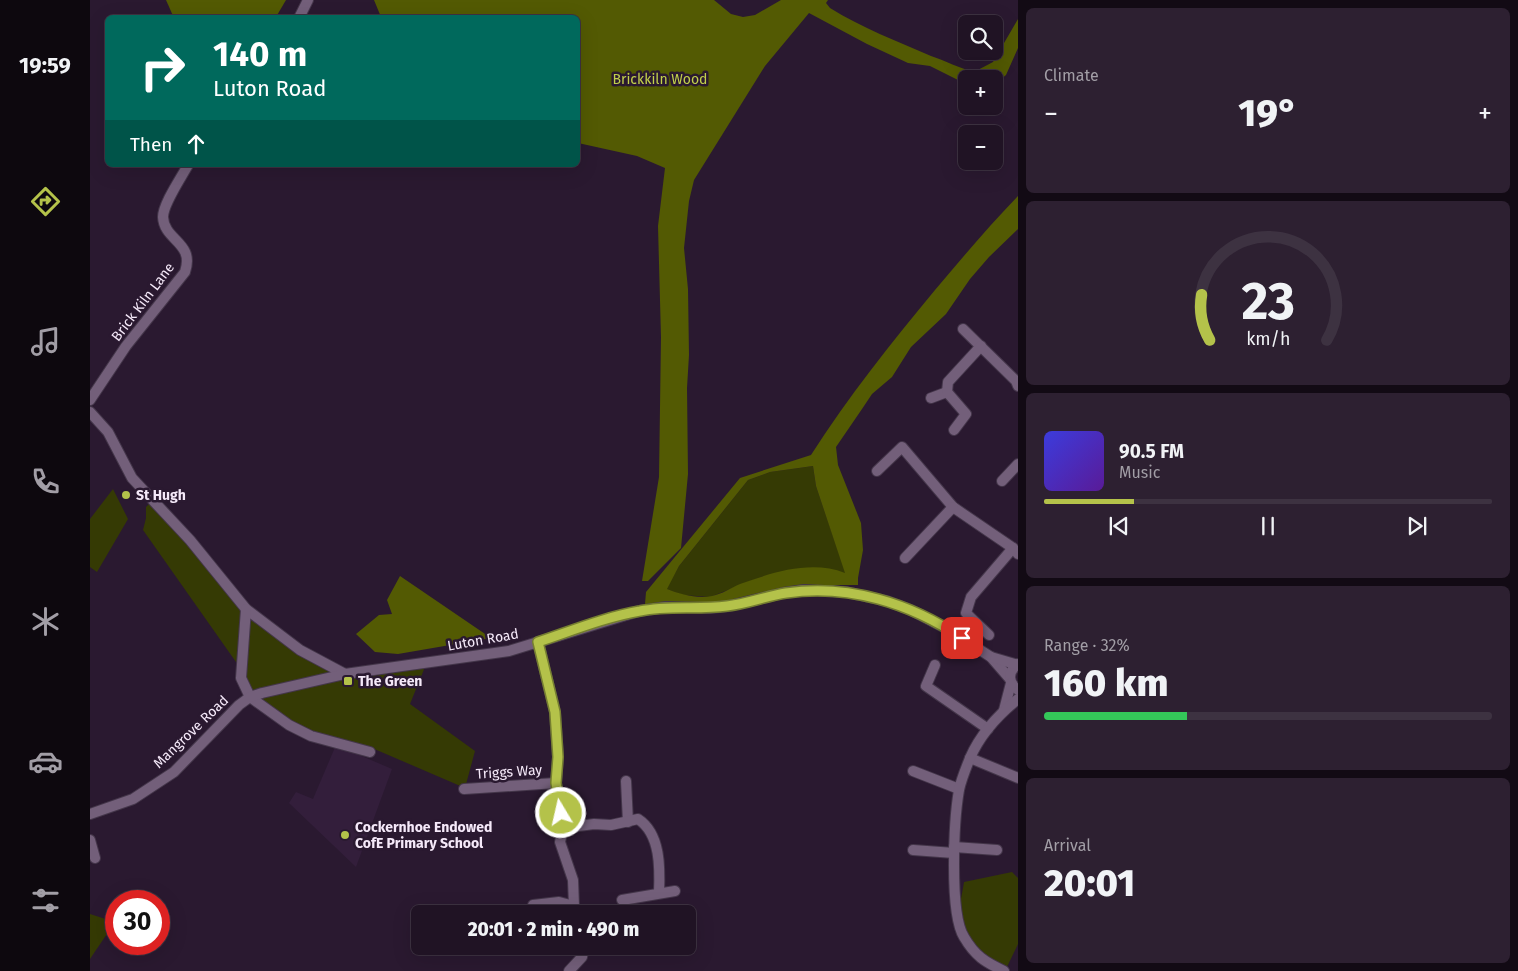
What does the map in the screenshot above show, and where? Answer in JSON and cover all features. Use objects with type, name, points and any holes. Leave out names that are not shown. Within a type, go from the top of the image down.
[{"type":"street","points":[[300,15],[308,0]]},
{"type":"street","name":"Brick Kiln Lane","points":[[90,400],[126,346],[185,272],[188,259],[186,252],[164,223],[163,216],[165,207],[187,167]]},
{"type":"street","points":[[963,329],[1016,381],[1018,386]]},
{"type":"street","points":[[954,430],[966,414],[947,392],[948,382],[981,346]]},
{"type":"street","points":[[931,398],[947,392]]},
{"type":"street","points":[[90,412],[108,432],[132,478],[190,540],[246,609],[300,650],[345,674]]},
{"type":"street","points":[[877,471],[902,447],[952,507],[1016,551],[971,597],[966,613],[989,635]]},
{"type":"street","points":[[1002,481],[1018,464]]},
{"type":"street","points":[[906,558],[952,507]]},
{"type":"street","name":"Luton Road","points":[[345,674],[478,657],[509,651],[639,611],[666,607],[710,608],[729,606],[804,590],[825,590],[859,594],[911,610],[949,630],[991,657]]},
{"type":"street","points":[[246,609],[241,678],[250,697],[289,725],[311,736],[370,752]]},
{"type":"street","points":[[538,642],[555,712],[558,757],[556,783],[563,828],[560,842],[573,880],[576,905]]},
{"type":"street","points":[[991,657],[1018,664]]},
{"type":"street","points":[[991,657],[1013,684]]},
{"type":"street","points":[[1004,710],[1013,684],[1012,669],[1018,664]]},
{"type":"street","points":[[935,665],[926,686],[988,729]]},
{"type":"street","name":"Mangrove Road","points":[[90,814],[133,799],[174,772],[239,704],[250,697],[345,674]]},
{"type":"street","points":[[1004,971],[981,960],[963,936],[955,907],[954,850],[959,790],[970,758],[988,729],[1004,710],[1018,699]]},
{"type":"street","points":[[970,758],[1018,778]]},
{"type":"street","points":[[913,771],[959,790]]},
{"type":"street","points":[[626,781],[628,822]]},
{"type":"street","name":"Triggs Way","points":[[464,789],[556,783]]},
{"type":"street","points":[[563,828],[594,824],[611,825],[638,819],[647,825],[656,844],[660,871],[658,893]]},
{"type":"street","points":[[90,840],[96,858]]},
{"type":"street","points":[[913,850],[997,850]]},
{"type":"street","points":[[622,900],[674,891]]},
{"type":"street","points":[[532,904],[559,902],[565,905]]},
{"type":"street","points":[[569,971],[582,955]]},
{"type":"shaded area","name":"Cockernhoe Endowed CofE Primary School","points":[[336,745],[392,769],[356,867],[289,803],[296,792],[313,799]]},
{"type":"green space","points":[[166,0],[286,0],[277,15],[173,15]]},
{"type":"green space","name":"Brickkiln Wood","points":[[374,0],[714,0],[731,14],[743,17],[755,15],[781,0],[828,0],[826,3],[830,8],[867,28],[967,70],[958,70],[958,80],[930,66],[908,63],[867,44],[809,13],[765,66],[694,180],[689,201],[684,248],[688,289],[688,474],[681,548],[648,581],[642,581],[659,477],[661,337],[658,226],[665,168],[637,156],[580,143],[580,15],[380,15]]},
{"type":"green space","name":"Brickkiln Wood","points":[[1018,19],[1018,48],[1006,75],[1003,78],[1003,70],[978,70],[994,60],[1003,60],[1003,45]]},
{"type":"green space","points":[[1018,196],[1018,229],[989,257],[970,279],[946,314],[911,347],[892,377],[872,394],[836,447],[838,465],[861,523],[863,550],[858,585],[814,585],[734,600],[693,604],[645,604],[646,592],[740,478],[811,455],[886,350],[945,278]],"holes":[[[813,466],[816,486],[845,573],[819,568],[792,569],[740,584],[719,594],[706,597],[689,596],[667,589],[679,566],[748,480],[770,472]]]},
{"type":"green space","points":[[813,466],[816,486],[846,574],[764,576],[710,597],[683,595],[666,589],[679,566],[748,480],[770,472]]},
{"type":"green space","points":[[113,489],[128,519],[97,572],[90,567],[90,519]]},
{"type":"green space","points":[[149,504],[157,509],[236,602],[304,658],[326,669],[355,678],[425,667],[410,704],[475,751],[465,788],[372,748],[311,732],[272,709],[251,691],[243,672],[143,530],[146,507]]},
{"type":"green space","points":[[400,576],[491,638],[398,654],[375,652],[356,634],[379,615],[392,614],[387,600]]},
{"type":"green space","points":[[1012,872],[1018,878],[1018,944],[1006,969],[981,951],[968,935],[963,926],[960,905],[964,882]]},
{"type":"green space","points":[[90,914],[105,919],[105,937],[90,959]]},
{"type":"place","name":"St Hugh","points":[[126,495]]},
{"type":"place","name":"The Green","points":[[348,681]]},
{"type":"place","name":"Cockernhoe Endowed CofE Primary School","points":[[345,835]]},
{"type":"route","points":[[561,813],[556,783],[558,757],[555,712],[538,642],[639,611],[666,607],[710,608],[729,606],[804,590],[846,592],[887,601],[911,610],[962,638]]}]
